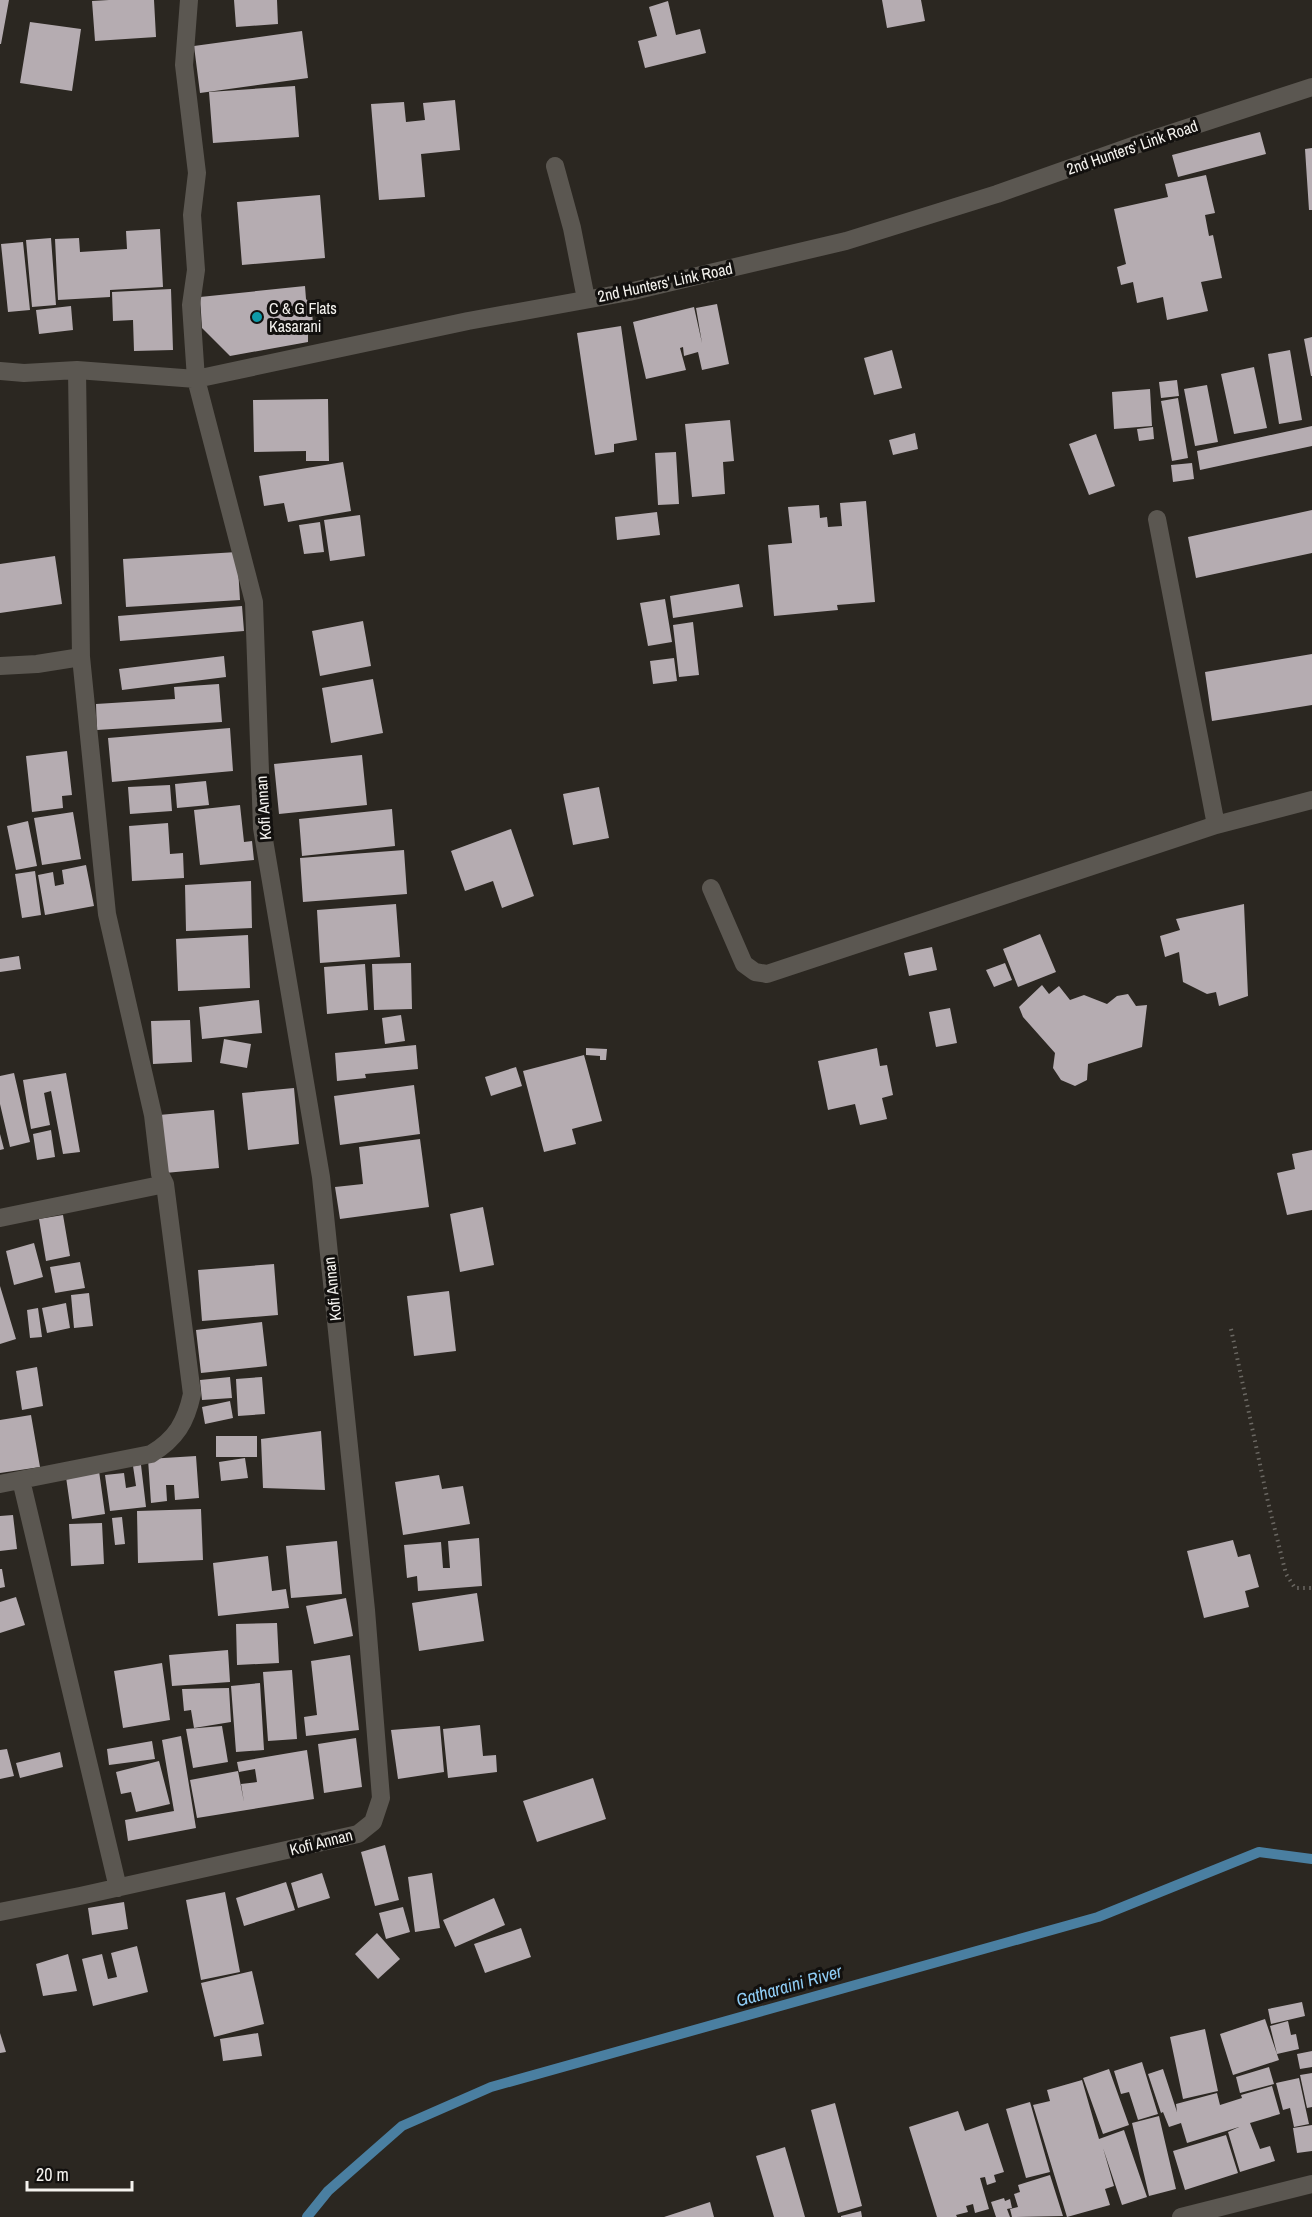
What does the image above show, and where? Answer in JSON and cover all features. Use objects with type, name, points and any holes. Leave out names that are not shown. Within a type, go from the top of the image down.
[{"type":"street","name":"Kofi Annan","points":[[0,1912],[358,1834],[373,1822],[381,1798],[366,1610],[321,1177],[262,828],[254,602],[196,379],[190,305],[196,270],[192,215],[197,173],[184,64],[189,0]]},
{"type":"street","name":"2nd Hunters' Link Road","points":[[0,371],[24,373],[77,370],[196,379],[468,321],[629,292],[846,240],[997,194],[1312,87]]},
{"type":"street","points":[[555,166],[572,228],[586,299]]},
{"type":"street","points":[[0,1484],[151,1454],[166,1445],[187,1416],[192,1394],[165,1184],[160,1174],[153,1115],[107,914],[81,657],[77,370]]},
{"type":"street","points":[[1157,519],[1216,825]]},
{"type":"street","points":[[0,666],[37,664],[81,657]]},
{"type":"street","points":[[711,888],[744,964],[755,972],[767,974],[1216,825],[1312,800]]},
{"type":"street","points":[[0,1218],[165,1184]]},
{"type":"street","points":[[21,1480],[118,1888]]},
{"type":"street","points":[[1180,2217],[1312,2184]]},
{"type":"path","points":[[1231,1329],[1286,1574],[1295,1588],[1312,1588]]},
{"type":"building","points":[[0,0],[9,0],[1,44],[0,44]]},
{"type":"building","points":[[154,0],[156,37],[95,41],[92,1]]},
{"type":"building","points":[[234,0],[277,0],[278,24],[236,27]]},
{"type":"building","points":[[882,0],[921,0],[925,21],[887,28]]},
{"type":"building","points":[[668,1],[676,35],[700,29],[706,53],[645,68],[638,41],[657,36],[649,7]]},
{"type":"building","points":[[30,22],[81,29],[72,91],[20,83]]},
{"type":"building","points":[[302,31],[308,78],[200,93],[194,46]]},
{"type":"building","points":[[295,86],[299,137],[213,143],[209,92]]},
{"type":"building","points":[[455,100],[460,150],[421,154],[425,197],[379,200],[371,104],[404,102],[406,122],[425,120],[423,103]]},
{"type":"building","points":[[1260,132],[1266,154],[1178,177],[1172,155]]},
{"type":"building","points":[[1312,148],[1312,210],[1309,210],[1305,149]]},
{"type":"building","points":[[1206,175],[1215,213],[1205,215],[1209,236],[1213,235],[1222,278],[1201,282],[1208,311],[1167,320],[1163,297],[1137,303],[1133,282],[1121,285],[1117,267],[1126,264],[1114,209],[1168,197],[1165,184]]},
{"type":"building","points":[[320,195],[325,258],[242,265],[237,202]]},
{"type":"building","points":[[160,229],[163,287],[110,290],[110,297],[58,300],[55,239],[79,238],[80,252],[127,249],[126,231]]},
{"type":"building","points":[[51,238],[56,305],[32,307],[26,240]]},
{"type":"building","points":[[23,242],[30,310],[8,312],[1,244]]},
{"type":"building","name":"C & G Flats Kasarani","points":[[305,286],[306,299],[312,306],[313,329],[308,333],[308,342],[230,356],[202,328],[200,297]]},
{"type":"building","points":[[171,289],[173,350],[134,351],[133,320],[113,321],[112,292]]},
{"type":"building","points":[[717,304],[729,364],[702,370],[698,352],[684,356],[683,347],[680,348],[686,370],[646,379],[633,322],[694,307],[702,343],[696,308]]},
{"type":"building","points":[[71,306],[73,330],[39,334],[36,310]]},
{"type":"building","points":[[621,326],[637,440],[614,444],[614,452],[595,455],[577,333]]},
{"type":"building","points":[[1312,337],[1312,376],[1311,376],[1304,339]]},
{"type":"building","points":[[892,350],[902,388],[874,395],[864,358]]},
{"type":"building","points":[[1290,350],[1302,420],[1279,424],[1268,354]]},
{"type":"building","points":[[1254,367],[1267,428],[1234,434],[1221,374]]},
{"type":"building","points":[[1177,380],[1179,396],[1161,398],[1159,382]]},
{"type":"building","points":[[1207,385],[1218,442],[1195,446],[1184,389]]},
{"type":"building","points":[[1150,389],[1152,426],[1114,429],[1112,392]]},
{"type":"building","points":[[1178,398],[1188,458],[1172,461],[1161,401]]},
{"type":"building","points":[[328,399],[329,461],[306,461],[306,451],[254,452],[253,400]]},
{"type":"building","points":[[730,420],[734,461],[723,462],[725,494],[692,497],[685,424]]},
{"type":"building","points":[[1312,426],[1312,446],[1200,470],[1197,451]]},
{"type":"building","points":[[1153,427],[1154,439],[1139,441],[1137,429]]},
{"type":"building","points":[[915,433],[918,449],[893,455],[889,440]]},
{"type":"building","points":[[1096,434],[1115,486],[1089,495],[1069,444]]},
{"type":"building","points":[[676,452],[679,504],[658,505],[655,453]]},
{"type":"building","points":[[343,462],[351,511],[288,522],[284,503],[264,506],[259,476]]},
{"type":"building","points":[[1192,463],[1194,479],[1173,482],[1171,465]]},
{"type":"building","points":[[866,501],[875,602],[837,605],[838,610],[774,616],[768,545],[792,543],[788,507],[819,505],[820,518],[827,517],[828,527],[842,526],[840,503]]},
{"type":"building","points":[[1312,510],[1312,553],[1196,578],[1188,537]]},
{"type":"building","points":[[657,512],[660,535],[617,540],[615,517]]},
{"type":"building","points":[[360,515],[365,556],[330,561],[324,520]]},
{"type":"building","points":[[320,522],[324,552],[304,554],[299,525]]},
{"type":"building","points":[[237,552],[240,600],[126,607],[123,559]]},
{"type":"building","points":[[55,556],[62,604],[0,613],[0,564]]},
{"type":"building","points":[[739,584],[743,607],[673,618],[670,596]]},
{"type":"building","points":[[665,599],[672,642],[648,646],[640,603]]},
{"type":"building","points":[[242,606],[244,631],[120,641],[118,616]]},
{"type":"building","points":[[363,621],[371,666],[320,676],[312,631]]},
{"type":"building","points":[[693,622],[699,675],[679,677],[673,625]]},
{"type":"building","points":[[1312,654],[1312,705],[1212,721],[1205,672]]},
{"type":"building","points":[[224,656],[226,677],[122,690],[119,669]]},
{"type":"building","points":[[674,658],[677,681],[653,684],[650,661]]},
{"type":"building","points":[[373,679],[383,733],[331,743],[322,688]]},
{"type":"building","points":[[219,684],[222,722],[97,730],[96,704],[175,699],[174,687]]},
{"type":"building","points":[[230,728],[233,771],[112,782],[108,738]]},
{"type":"building","points":[[67,751],[72,795],[62,796],[63,808],[32,812],[26,756]]},
{"type":"building","points":[[362,755],[367,805],[279,814],[274,764]]},
{"type":"building","points":[[206,781],[209,805],[177,808],[175,784]]},
{"type":"building","points":[[170,785],[172,811],[130,814],[128,787]]},
{"type":"building","points":[[599,787],[609,838],[573,845],[563,794]]},
{"type":"building","points":[[240,805],[244,842],[252,841],[254,860],[200,865],[194,810]]},
{"type":"building","points":[[392,809],[395,846],[302,856],[299,819]]},
{"type":"building","points":[[73,812],[81,859],[42,865],[34,818]]},
{"type":"building","points":[[28,821],[37,866],[16,870],[7,826]]},
{"type":"building","points":[[168,823],[170,854],[183,853],[184,878],[132,881],[129,826]]},
{"type":"building","points":[[511,829],[534,896],[502,908],[493,881],[465,891],[451,851]]},
{"type":"building","points":[[404,850],[407,894],[303,902],[300,858]]},
{"type":"building","points":[[86,865],[94,906],[45,915],[38,875],[53,872],[55,886],[64,884],[62,870]]},
{"type":"building","points":[[35,871],[41,915],[22,918],[15,874]]},
{"type":"building","points":[[251,881],[252,928],[186,931],[185,885]]},
{"type":"building","points":[[396,904],[400,957],[320,963],[317,910]]},
{"type":"building","points":[[1244,904],[1248,996],[1219,1006],[1216,992],[1207,994],[1183,982],[1179,952],[1165,957],[1160,936],[1180,930],[1176,919]]},
{"type":"building","points":[[1040,934],[1056,972],[1018,987],[1003,949]]},
{"type":"building","points":[[248,935],[250,988],[178,991],[176,939]]},
{"type":"building","points":[[932,947],[937,970],[909,976],[904,953]]},
{"type":"building","points":[[19,956],[21,969],[0,972],[0,959]]},
{"type":"building","points":[[411,963],[412,1009],[374,1010],[372,964]]},
{"type":"building","points":[[1005,963],[1012,980],[994,987],[986,970]]},
{"type":"building","points":[[365,964],[368,1010],[327,1014],[324,967]]},
{"type":"building","points":[[1042,985],[1049,994],[1059,986],[1070,1000],[1084,995],[1107,1004],[1117,996],[1128,994],[1136,1006],[1147,1005],[1142,1047],[1088,1064],[1087,1080],[1075,1086],[1061,1080],[1053,1068],[1055,1053],[1023,1017],[1019,1007]]},
{"type":"building","points":[[259,1000],[262,1033],[202,1039],[199,1007]]},
{"type":"building","points":[[950,1008],[957,1043],[936,1047],[929,1012]]},
{"type":"building","points":[[401,1015],[405,1041],[385,1044],[382,1018]]},
{"type":"building","points":[[190,1020],[192,1062],[153,1064],[151,1021]]},
{"type":"building","points":[[224,1039],[251,1044],[247,1068],[220,1063]]},
{"type":"building","points":[[416,1045],[418,1069],[365,1074],[366,1078],[337,1081],[335,1053]]},
{"type":"building","points":[[586,1048],[607,1049],[606,1060],[600,1060],[600,1056],[586,1055]]},
{"type":"building","points":[[877,1048],[880,1066],[887,1065],[893,1095],[882,1098],[887,1119],[860,1125],[855,1104],[828,1110],[818,1061]]},
{"type":"building","points":[[584,1055],[602,1121],[572,1129],[576,1144],[544,1152],[523,1071]]},
{"type":"building","points":[[516,1067],[522,1086],[491,1096],[485,1077]]},
{"type":"building","points":[[14,1073],[30,1142],[10,1147],[0,1104],[0,1076]]},
{"type":"building","points":[[66,1073],[80,1152],[63,1154],[51,1091],[44,1093],[50,1125],[31,1129],[23,1080]]},
{"type":"building","points":[[414,1085],[420,1134],[340,1145],[334,1096]]},
{"type":"building","points":[[294,1088],[299,1144],[248,1150],[242,1093]]},
{"type":"building","points":[[214,1110],[219,1168],[165,1173],[159,1115]]},
{"type":"building","points":[[51,1130],[55,1157],[37,1160],[33,1134]]},
{"type":"building","points":[[0,1134],[4,1149],[0,1150]]},
{"type":"building","points":[[420,1139],[429,1207],[340,1219],[335,1187],[363,1184],[359,1147]]},
{"type":"building","points":[[1312,1150],[1312,1210],[1287,1215],[1277,1173],[1295,1169],[1292,1154]]},
{"type":"building","points":[[483,1207],[494,1265],[460,1272],[450,1214]]},
{"type":"building","points":[[63,1215],[70,1256],[46,1261],[39,1219]]},
{"type":"building","points":[[34,1243],[43,1277],[14,1285],[6,1251]]},
{"type":"building","points":[[80,1262],[85,1288],[55,1293],[50,1267]]},
{"type":"building","points":[[274,1264],[278,1315],[202,1321],[198,1270]]},
{"type":"building","points":[[0,1286],[16,1339],[0,1344]]},
{"type":"building","points":[[449,1291],[456,1351],[414,1356],[407,1296]]},
{"type":"building","points":[[89,1293],[93,1326],[74,1328],[71,1295]]},
{"type":"building","points":[[66,1303],[70,1328],[47,1333],[42,1308]]},
{"type":"building","points":[[38,1308],[42,1337],[30,1338],[27,1310]]},
{"type":"building","points":[[262,1322],[267,1366],[201,1373],[196,1330]]},
{"type":"building","points":[[37,1367],[43,1406],[22,1410],[16,1371]]},
{"type":"building","points":[[230,1377],[232,1398],[202,1400],[200,1380]]},
{"type":"building","points":[[262,1377],[265,1414],[238,1416],[236,1379]]},
{"type":"building","points":[[230,1401],[233,1418],[205,1424],[202,1407]]},
{"type":"building","points":[[31,1415],[40,1467],[0,1473],[0,1420]]},
{"type":"building","points":[[321,1431],[325,1490],[263,1488],[261,1439]]},
{"type":"building","points":[[216,1436],[257,1436],[257,1457],[216,1457]]},
{"type":"building","points":[[196,1456],[199,1498],[175,1500],[174,1485],[166,1485],[167,1501],[151,1503],[148,1459]]},
{"type":"building","points":[[245,1458],[248,1478],[221,1481],[219,1462]]},
{"type":"building","points":[[141,1465],[146,1507],[110,1511],[105,1475],[124,1473],[126,1488],[136,1486],[133,1466]]},
{"type":"building","points":[[99,1471],[105,1514],[72,1519],[66,1477]]},
{"type":"building","points":[[439,1475],[442,1489],[463,1486],[470,1524],[403,1535],[395,1482]]},
{"type":"building","points":[[201,1509],[203,1560],[138,1563],[137,1511]]},
{"type":"building","points":[[13,1515],[17,1549],[0,1551],[0,1516]]},
{"type":"building","points":[[122,1517],[125,1544],[115,1545],[112,1518]]},
{"type":"building","points":[[102,1523],[104,1564],[71,1566],[69,1524]]},
{"type":"building","points":[[479,1538],[482,1586],[418,1591],[417,1576],[407,1578],[404,1545],[441,1542],[443,1568],[450,1568],[448,1541]]},
{"type":"building","points":[[1233,1540],[1238,1557],[1250,1554],[1259,1587],[1245,1591],[1249,1607],[1204,1618],[1187,1551]]},
{"type":"building","points":[[337,1541],[342,1594],[291,1598],[286,1546]]},
{"type":"building","points":[[268,1556],[272,1591],[286,1589],[289,1608],[218,1616],[213,1563]]},
{"type":"building","points":[[0,1569],[2,1569],[5,1587],[0,1588]]},
{"type":"building","points":[[477,1593],[484,1641],[419,1651],[412,1603]]},
{"type":"building","points":[[16,1597],[25,1625],[0,1633],[0,1602]]},
{"type":"building","points":[[346,1598],[353,1636],[314,1644],[306,1606]]},
{"type":"building","points":[[277,1623],[279,1663],[237,1665],[236,1624]]},
{"type":"building","points":[[228,1650],[230,1682],[172,1686],[169,1655]]},
{"type":"building","points":[[350,1655],[359,1730],[306,1736],[304,1717],[317,1715],[311,1661]]},
{"type":"building","points":[[162,1663],[170,1720],[123,1728],[114,1671]]},
{"type":"building","points":[[292,1670],[297,1739],[268,1741],[263,1672]]},
{"type":"building","points":[[260,1683],[264,1750],[236,1752],[231,1686]]},
{"type":"building","points":[[229,1688],[231,1722],[194,1728],[191,1710],[184,1711],[182,1689]]},
{"type":"building","points":[[480,1725],[483,1756],[496,1755],[497,1772],[448,1778],[443,1729]]},
{"type":"building","points":[[222,1726],[228,1762],[193,1768],[186,1729]]},
{"type":"building","points":[[440,1726],[444,1772],[398,1779],[391,1730]]},
{"type":"building","points":[[181,1736],[196,1828],[128,1841],[125,1820],[174,1811],[162,1740]]},
{"type":"building","points":[[356,1738],[362,1787],[324,1793],[318,1744]]},
{"type":"building","points":[[152,1741],[155,1759],[109,1765],[107,1749]]},
{"type":"building","points":[[7,1749],[14,1776],[0,1779],[0,1750]]},
{"type":"building","points":[[307,1750],[314,1799],[197,1818],[190,1780],[238,1771],[244,1802],[241,1784],[257,1782],[255,1769],[239,1772],[237,1762]]},
{"type":"building","points":[[60,1752],[63,1767],[20,1778],[16,1763]]},
{"type":"building","points":[[159,1761],[170,1804],[136,1812],[131,1792],[121,1794],[116,1772]]},
{"type":"building","points":[[593,1778],[606,1819],[537,1842],[523,1801]]},
{"type":"building","points":[[385,1845],[399,1900],[375,1906],[361,1852]]},
{"type":"building","points":[[322,1873],[330,1898],[298,1908],[291,1883]]},
{"type":"building","points":[[432,1873],[440,1928],[415,1932],[408,1877]]},
{"type":"building","points":[[286,1882],[295,1910],[244,1926],[236,1898]]},
{"type":"building","points":[[225,1892],[240,1972],[201,1980],[186,1900]]},
{"type":"building","points":[[494,1898],[505,1925],[455,1947],[443,1920]]},
{"type":"building","points":[[124,1902],[128,1929],[92,1935],[88,1908]]},
{"type":"building","points":[[403,1907],[410,1932],[386,1939],[379,1913]]},
{"type":"building","points":[[521,1928],[531,1957],[485,1973],[474,1944]]},
{"type":"building","points":[[377,1933],[400,1959],[378,1979],[355,1954]]},
{"type":"building","points":[[137,1946],[148,1992],[93,2006],[82,1959],[102,1954],[108,1979],[117,1977],[111,1953]]},
{"type":"building","points":[[68,1954],[77,1991],[43,1996],[36,1964]]},
{"type":"building","points":[[252,1971],[264,2024],[214,2037],[201,1983]]},
{"type":"building","points":[[1302,2002],[1305,2016],[1271,2024],[1268,2009]]},
{"type":"building","points":[[1265,2019],[1279,2060],[1233,2075],[1220,2034]]},
{"type":"building","points":[[1288,2021],[1291,2035],[1296,2034],[1299,2049],[1277,2054],[1270,2026]]},
{"type":"building","points":[[1205,2029],[1218,2091],[1183,2099],[1170,2037]]},
{"type":"building","points":[[0,2033],[6,2052],[0,2053]]},
{"type":"building","points":[[258,2033],[262,2056],[223,2061],[220,2039]]},
{"type":"building","points":[[1312,2051],[1312,2067],[1300,2069],[1297,2054]]},
{"type":"building","points":[[1142,2062],[1158,2114],[1138,2120],[1129,2092],[1121,2094],[1114,2071]]},
{"type":"building","points":[[1269,2067],[1274,2084],[1240,2093],[1236,2077]]},
{"type":"building","points":[[1109,2069],[1129,2125],[1103,2134],[1083,2078]]},
{"type":"building","points":[[1163,2069],[1177,2112],[1176,2104],[1217,2093],[1220,2105],[1242,2098],[1241,2095],[1272,2086],[1280,2114],[1250,2123],[1260,2149],[1270,2146],[1275,2161],[1240,2172],[1228,2132],[1239,2127],[1187,2143],[1181,2123],[1169,2127],[1163,2112],[1161,2113],[1148,2074]]},
{"type":"building","points":[[1312,2073],[1312,2107],[1307,2108],[1300,2075]]},
{"type":"building","points":[[1299,2078],[1309,2124],[1294,2127],[1290,2108],[1283,2110],[1276,2083]]},
{"type":"building","points":[[1082,2080],[1099,2139],[1124,2130],[1147,2197],[1122,2205],[1103,2148],[1114,2186],[1105,2189],[1110,2205],[1067,2217],[1033,2105],[1050,2101],[1047,2090]]},
{"type":"building","points":[[1030,2102],[1050,2172],[1026,2178],[1006,2109]]},
{"type":"building","points":[[835,2103],[862,2206],[838,2213],[811,2110]]},
{"type":"building","points":[[958,2111],[965,2131],[988,2123],[1004,2172],[994,2175],[996,2182],[987,2185],[985,2177],[980,2178],[989,2209],[975,2213],[973,2204],[966,2206],[968,2212],[956,2215],[957,2217],[937,2217],[909,2127]]},
{"type":"building","points":[[1159,2116],[1176,2189],[1149,2196],[1132,2123]]},
{"type":"building","points":[[1312,2125],[1312,2151],[1297,2153],[1293,2128]]},
{"type":"building","points":[[1226,2135],[1238,2173],[1185,2190],[1173,2151]]},
{"type":"building","points":[[785,2147],[805,2217],[774,2217],[756,2156]]},
{"type":"building","points":[[1050,2175],[1063,2216],[1012,2217],[1010,2209],[1018,2207],[1014,2194],[1020,2192],[1018,2185]]},
{"type":"building","points":[[1004,2198],[1005,2201],[1010,2199],[1012,2208],[1007,2209],[1010,2217],[996,2217],[991,2202]]},
{"type":"building","points":[[710,2202],[714,2217],[664,2217]]},
{"type":"building","points":[[861,2211],[862,2217],[841,2217],[841,2216]]},
{"type":"waterway","name":"Gatharaini River","points":[[307,2217],[328,2191],[402,2126],[491,2087],[1098,1917],[1259,1852],[1312,1859]]},
{"type":"place","name":"C & G Flats Kasarani","points":[[257,317]]}]
